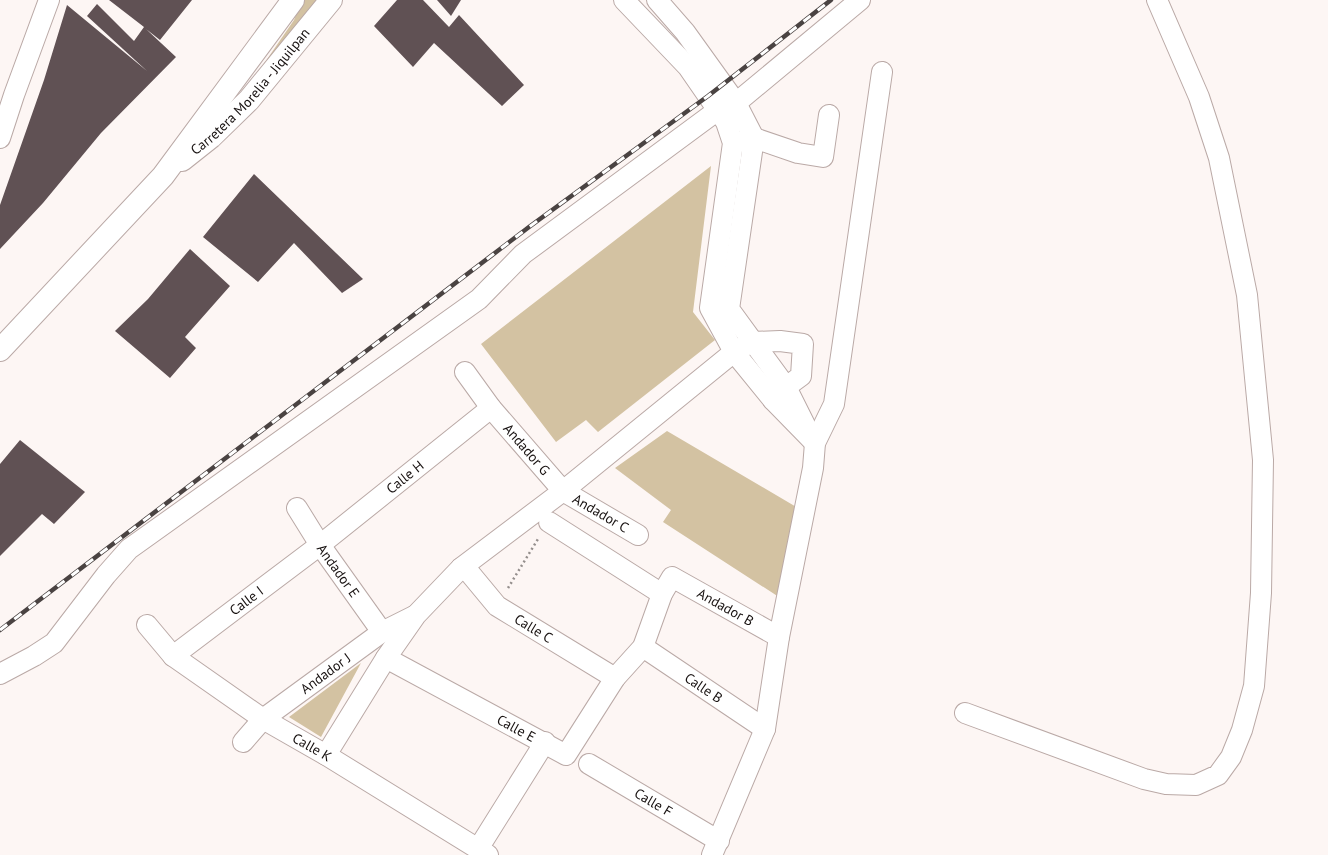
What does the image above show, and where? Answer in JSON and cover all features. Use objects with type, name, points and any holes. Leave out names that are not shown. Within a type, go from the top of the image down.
[{"type":"main road","name":"Carretera Morelia - Jiquilpan","points":[[163,176],[211,108],[293,0]]},
{"type":"main road","name":"Carretera Morelia - Jiquilpan","points":[[0,350],[163,176],[211,137],[249,100],[331,0]]},
{"type":"street","points":[[0,138],[49,0]]},
{"type":"street","points":[[624,0],[727,107],[754,138],[798,153],[823,157],[829,115]]},
{"type":"street","points":[[657,0],[684,32],[727,107],[726,122],[733,143],[710,308],[734,352],[780,393]]},
{"type":"street","points":[[0,674],[34,656],[54,643],[106,574],[129,549],[479,299],[523,254],[727,107],[860,0]]},
{"type":"street","points":[[965,713],[1144,779],[1166,784],[1196,785],[1218,775],[1231,757],[1242,730],[1254,686],[1261,593],[1263,460],[1247,295],[1219,158],[1199,97],[1157,0]]},
{"type":"street","points":[[715,848],[765,729],[779,638],[813,468],[814,443],[834,404],[882,72]]},
{"type":"street","points":[[733,143],[754,138]]},
{"type":"street","points":[[754,138],[729,309],[752,342],[780,393],[814,443]]},
{"type":"street","points":[[326,755],[386,658],[416,615],[461,568],[563,491],[734,352],[752,342],[780,341],[803,344],[801,376],[780,393]]},
{"type":"street","name":"Andador G","points":[[465,372],[491,408],[563,491]]},
{"type":"street","name":"Calle H","points":[[320,546],[491,408]]},
{"type":"street","name":"Andador C","points":[[563,491],[638,535]]},
{"type":"street","name":"Andador E","points":[[296,508],[320,546],[382,632]]},
{"type":"street","points":[[549,522],[662,594],[642,647]]},
{"type":"street","name":"Calle I","points":[[173,656],[320,546]]},
{"type":"street","name":"Calle C","points":[[461,568],[468,571],[497,606],[615,678]]},
{"type":"street","name":"Andador B","points":[[662,594],[672,577],[779,638]]},
{"type":"street","name":"Andador J","points":[[243,742],[263,719],[382,632],[416,615]]},
{"type":"street","name":"Calle K","points":[[147,625],[173,656],[263,719],[326,755],[483,852]]},
{"type":"street","name":"Calle E","points":[[386,658],[545,742],[566,755],[615,678],[642,647]]},
{"type":"street","name":"Calle B","points":[[642,647],[765,729]]},
{"type":"street","points":[[483,852],[545,742]]},
{"type":"street","name":"Calle F","points":[[589,764],[715,848]]},
{"type":"path","points":[[497,606],[549,522]]},
{"type":"shaded area","points":[[305,0],[321,0],[259,71],[294,20],[300,5]]},
{"type":"shaded area","points":[[711,166],[693,312],[715,340],[598,432],[586,420],[556,442],[481,344]]},
{"type":"shaded area","points":[[667,431],[798,508],[785,601],[663,522],[671,510],[615,468]]},
{"type":"shaded area","points":[[361,663],[321,737],[289,717]]},
{"type":"building","points":[[109,0],[192,0],[160,40],[146,29],[176,57],[101,133],[43,203],[0,249],[0,205],[44,80],[67,5],[147,71],[87,16],[97,4],[134,41],[144,27]]},
{"type":"building","points":[[397,0],[423,0],[449,27],[459,15],[524,85],[502,106],[434,43],[413,67],[374,26]]},
{"type":"building","points":[[437,0],[461,0],[451,16]]},
{"type":"building","points":[[254,174],[363,279],[342,293],[294,243],[258,282],[203,237]]},
{"type":"building","points":[[190,249],[230,286],[185,337],[196,348],[170,378],[115,331],[148,299]]},
{"type":"building","points":[[20,440],[85,492],[54,524],[42,514],[0,556],[0,464]]},
{"type":"railway","points":[[0,630],[529,227],[708,96],[831,0]]}]
